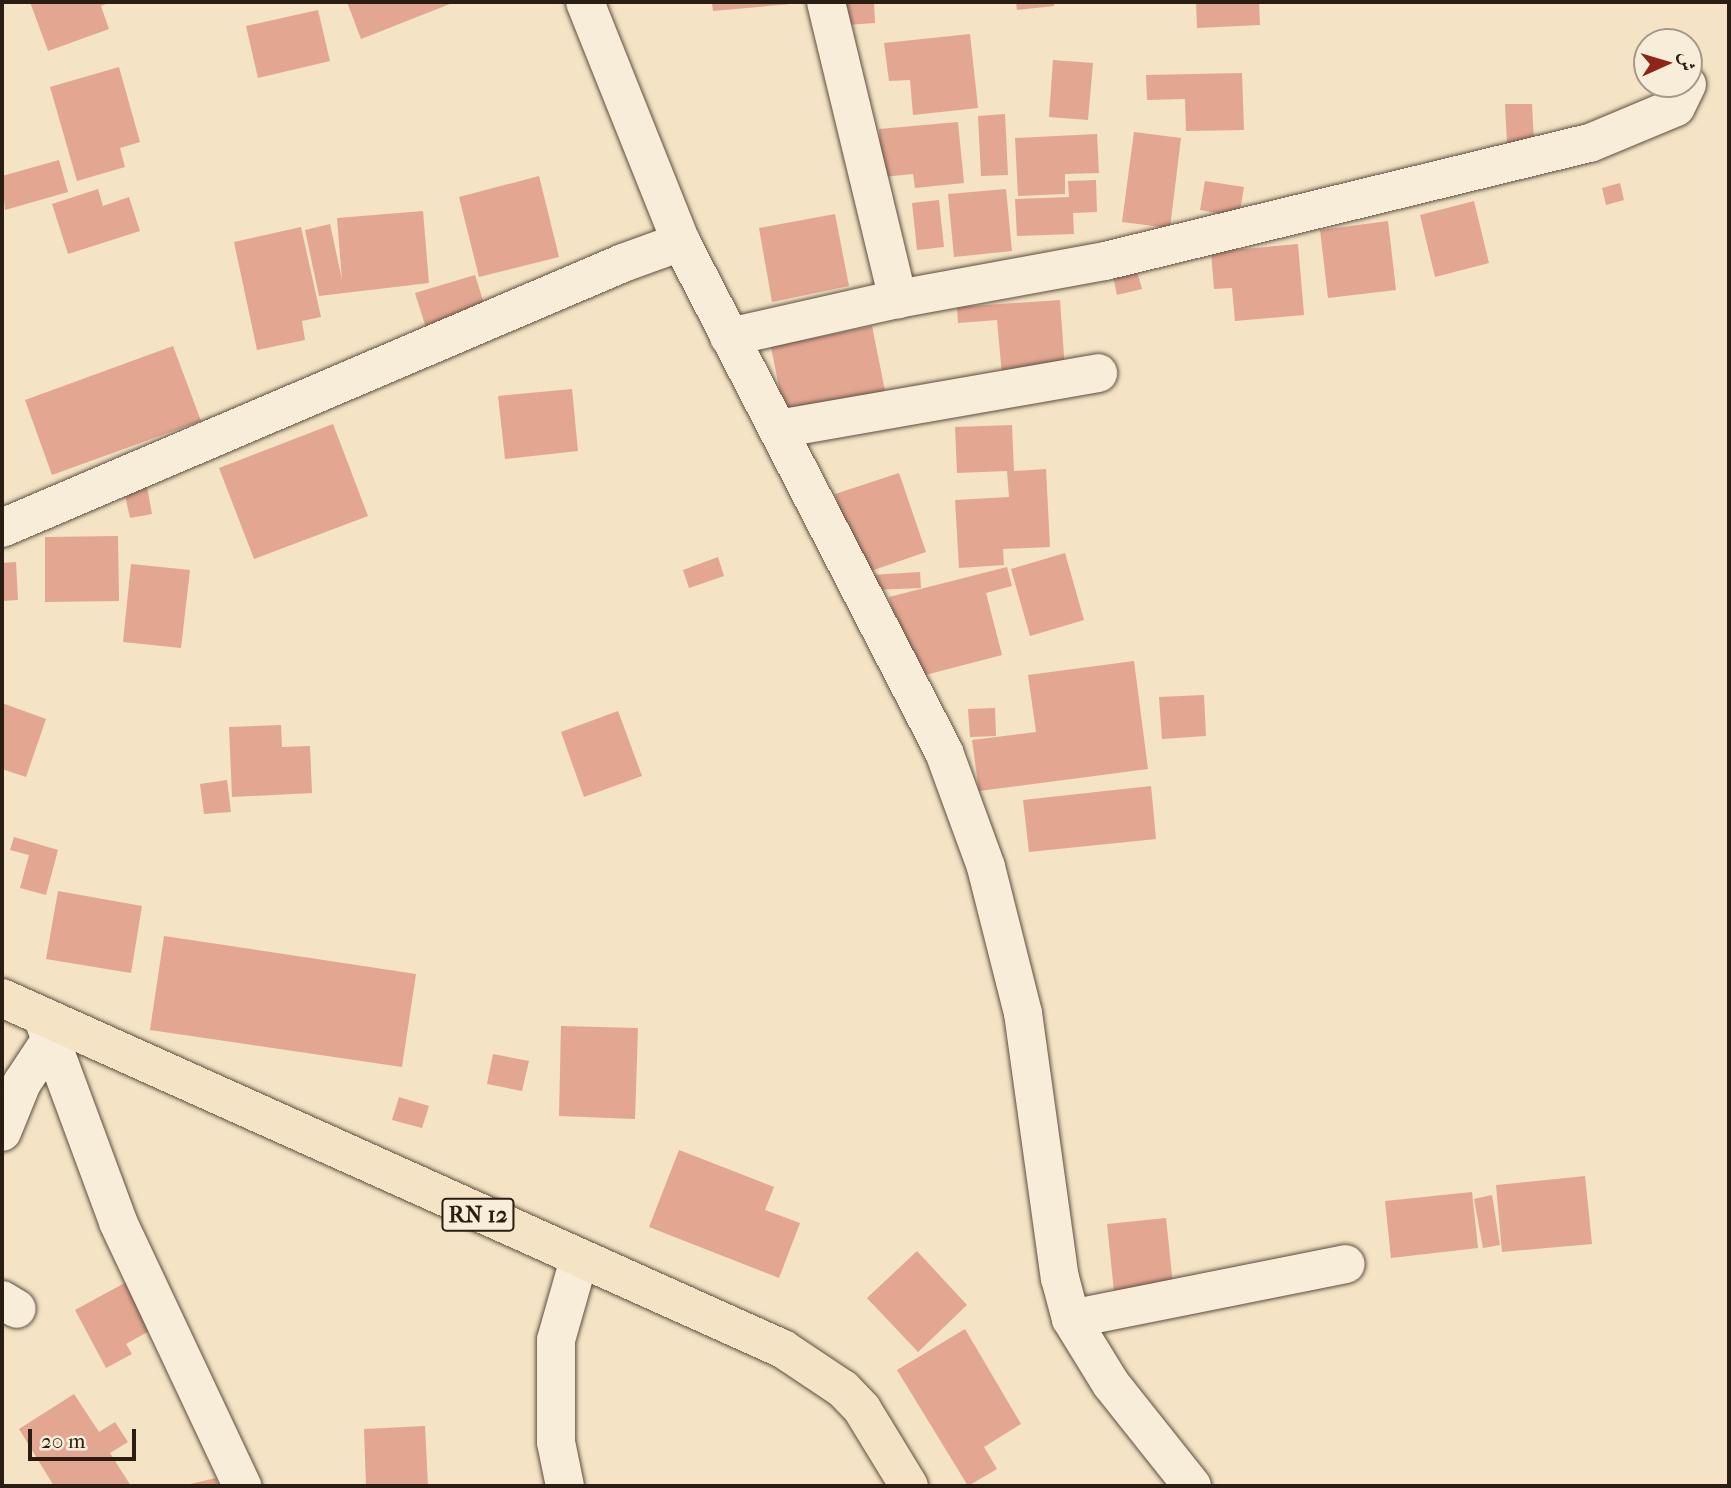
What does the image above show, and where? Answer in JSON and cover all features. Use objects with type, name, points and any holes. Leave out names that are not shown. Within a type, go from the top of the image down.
[{"type":"main road","name":"RN 12","points":[[2,998],[45,1029],[783,1349],[822,1374],[862,1409],[909,1486]]},
{"type":"street","points":[[585,2],[681,242],[944,752],[986,867],[1023,1013],[1060,1278],[1072,1318],[1103,1373],[1192,1486]]},
{"type":"street","points":[[826,2],[898,299]]},
{"type":"street","points":[[729,337],[898,299],[1105,261],[1590,143],[1676,107],[1680,98]]},
{"type":"street","points":[[2,528],[623,263],[681,242]]},
{"type":"street","points":[[778,429],[1098,373]]},
{"type":"street","points":[[2,1132],[45,1029]]},
{"type":"street","points":[[45,1029],[118,1222],[242,1486]]},
{"type":"street","points":[[565,1486],[556,1442],[556,1340],[579,1259]]},
{"type":"street","points":[[1072,1318],[1346,1264]]},
{"type":"building","points":[[30,2],[111,2],[101,6],[109,29],[48,51]]},
{"type":"building","points":[[347,2],[455,2],[361,39]]},
{"type":"building","points":[[712,2],[791,2],[791,4],[713,11]]},
{"type":"building","points":[[845,2],[874,2],[875,23],[846,25]]},
{"type":"building","points":[[1016,2],[1054,2],[1054,6],[1017,10]]},
{"type":"building","points":[[1196,2],[1259,2],[1260,25],[1197,28]]},
{"type":"building","points":[[318,10],[330,61],[258,78],[246,26]]},
{"type":"building","points":[[970,34],[978,108],[913,115],[910,80],[889,81],[884,43]]},
{"type":"building","points":[[1053,60],[1093,63],[1088,120],[1049,117]]},
{"type":"building","points":[[119,67],[140,142],[120,148],[125,167],[77,181],[50,87]]},
{"type":"building","points":[[1242,73],[1244,130],[1186,131],[1185,99],[1147,100],[1146,75]]},
{"type":"building","points":[[1505,104],[1532,104],[1534,142],[1507,143]]},
{"type":"building","points":[[1005,114],[1008,175],[981,176],[978,116]]},
{"type":"building","points":[[958,122],[964,183],[915,188],[913,174],[883,177],[879,129]]},
{"type":"building","points":[[1134,132],[1181,138],[1170,228],[1122,222]]},
{"type":"building","points":[[1097,134],[1099,173],[1065,174],[1065,194],[1018,196],[1015,138]]},
{"type":"building","points":[[59,160],[68,192],[5,210],[2,176]]},
{"type":"building","points":[[539,176],[559,257],[479,277],[459,197]]},
{"type":"building","points":[[1096,180],[1097,212],[1073,213],[1074,234],[1017,236],[1015,199],[1069,197],[1068,181]]},
{"type":"building","points":[[1205,181],[1244,187],[1239,217],[1200,210]]},
{"type":"building","points":[[1620,183],[1624,200],[1606,205],[1602,188]]},
{"type":"building","points":[[98,189],[103,206],[129,197],[140,231],[68,254],[52,204]]},
{"type":"building","points":[[1006,189],[1012,251],[954,257],[948,194]]},
{"type":"building","points":[[939,200],[944,247],[917,250],[912,203]]},
{"type":"building","points":[[1474,201],[1489,263],[1435,277],[1420,215]]},
{"type":"building","points":[[423,211],[429,283],[319,296],[305,230],[330,224],[342,280],[337,218]]},
{"type":"building","points":[[835,214],[849,286],[772,302],[759,228]]},
{"type":"building","points":[[1388,221],[1396,290],[1328,298],[1320,230]]},
{"type":"building","points":[[301,227],[321,317],[302,321],[305,340],[257,350],[234,242]]},
{"type":"building","points":[[1298,244],[1304,315],[1235,321],[1232,288],[1214,289],[1211,252]]},
{"type":"building","points":[[1137,271],[1142,289],[1117,295],[1113,276]]},
{"type":"building","points":[[475,275],[488,316],[428,334],[415,293]]},
{"type":"building","points":[[1060,300],[1065,370],[1002,375],[997,320],[958,323],[957,307]]},
{"type":"building","points":[[872,326],[888,406],[787,427],[771,347]]},
{"type":"building","points":[[173,346],[201,421],[52,475],[25,400]]},
{"type":"building","points":[[572,389],[578,451],[505,459],[498,396]]},
{"type":"building","points":[[333,424],[368,516],[254,559],[219,468]]},
{"type":"building","points":[[1012,425],[1014,471],[1046,469],[1050,547],[1003,549],[1004,565],[959,568],[955,500],[1009,497],[1007,471],[957,473],[955,427]]},
{"type":"building","points":[[899,473],[926,552],[862,574],[835,494]]},
{"type":"building","points":[[147,487],[152,514],[130,518],[124,491]]},
{"type":"building","points":[[118,536],[119,601],[45,602],[45,537]]},
{"type":"building","points":[[1065,553],[1084,620],[1030,636],[1011,569]]},
{"type":"building","points":[[718,557],[724,576],[689,588],[683,570]]},
{"type":"building","points":[[16,562],[18,600],[2,601],[2,563]]},
{"type":"building","points":[[131,564],[190,570],[181,648],[123,642]]},
{"type":"building","points":[[1007,567],[1012,586],[986,593],[1002,655],[910,679],[889,597]]},
{"type":"building","points":[[920,572],[921,588],[872,590],[871,575]]},
{"type":"building","points":[[1134,661],[1148,769],[979,791],[972,740],[1036,732],[1028,675]]},
{"type":"building","points":[[1204,695],[1206,736],[1162,739],[1159,697]]},
{"type":"building","points":[[2,703],[46,719],[26,777],[2,769]]},
{"type":"building","points":[[995,708],[996,736],[970,737],[968,709]]},
{"type":"building","points":[[618,711],[642,776],[584,797],[561,732]]},
{"type":"building","points":[[281,725],[282,747],[310,746],[312,793],[232,797],[229,727]]},
{"type":"building","points":[[227,780],[231,812],[204,814],[200,784]]},
{"type":"building","points":[[1151,786],[1156,839],[1029,852],[1023,800]]},
{"type":"building","points":[[14,837],[58,850],[46,895],[20,888],[29,855],[10,850]]},
{"type":"building","points":[[58,891],[142,906],[131,973],[46,959]]},
{"type":"building","points":[[164,936],[416,974],[402,1067],[150,1030]]},
{"type":"building","points":[[561,1026],[638,1028],[635,1119],[559,1116]]},
{"type":"building","points":[[493,1054],[529,1061],[522,1091],[487,1084]]},
{"type":"building","points":[[399,1097],[429,1106],[422,1128],[392,1120]]},
{"type":"building","points":[[679,1150],[774,1187],[765,1210],[800,1223],[779,1278],[649,1227]]},
{"type":"building","points":[[1585,1176],[1592,1244],[1502,1252],[1496,1185]]},
{"type":"building","points":[[1472,1192],[1478,1248],[1391,1258],[1385,1201]]},
{"type":"building","points":[[1492,1195],[1500,1245],[1483,1248],[1474,1199]]},
{"type":"building","points":[[1166,1218],[1174,1295],[1115,1301],[1107,1224]]},
{"type":"building","points":[[917,1251],[967,1305],[918,1352],[867,1298]]},
{"type":"building","points":[[132,1279],[158,1326],[126,1344],[132,1354],[106,1368],[75,1310]]},
{"type":"building","points":[[965,1329],[1021,1424],[984,1447],[997,1469],[968,1486],[897,1370]]},
{"type":"building","points":[[74,1394],[99,1432],[115,1422],[128,1442],[110,1453],[131,1486],[54,1486],[19,1429]]},
{"type":"building","points":[[425,1426],[428,1486],[366,1486],[364,1429]]},
{"type":"building","points":[[216,1478],[218,1486],[186,1486],[186,1485]]}]
